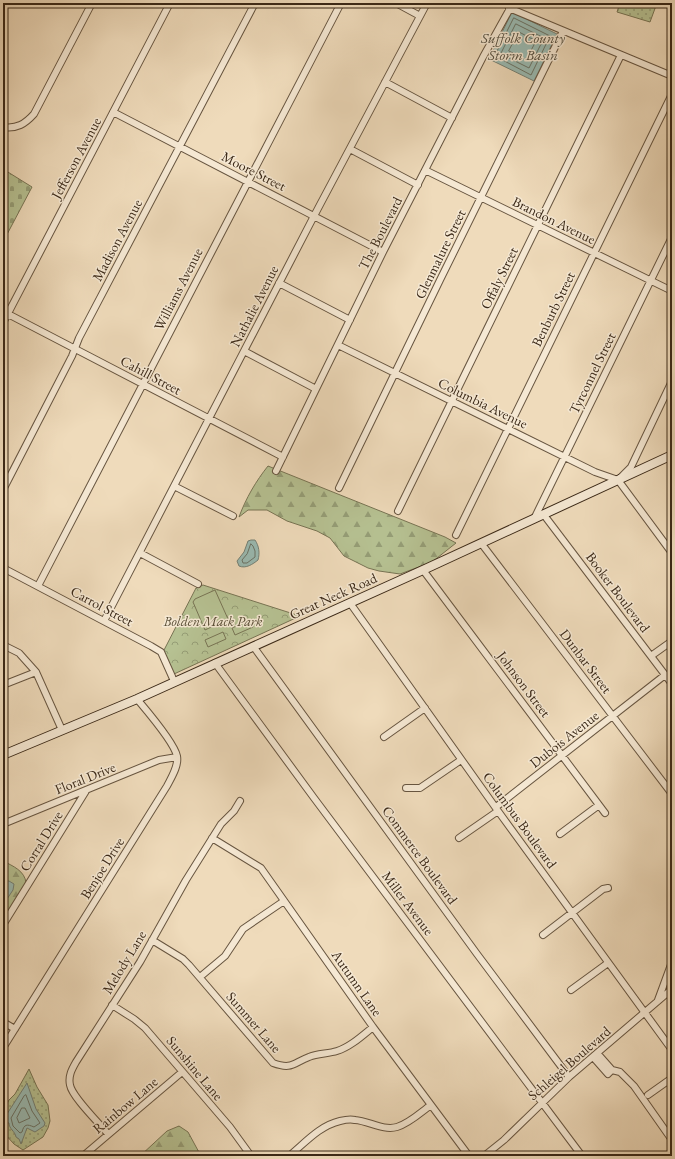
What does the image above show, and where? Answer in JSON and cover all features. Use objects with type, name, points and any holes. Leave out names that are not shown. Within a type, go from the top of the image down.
[{"type":"main road","name":"Great Neck Road","points":[[3,756],[137,699],[544,515],[672,455]]},
{"type":"street","points":[[3,127],[10,128],[20,126],[27,122],[34,114],[92,3]]},
{"type":"street","name":"Jefferson Avenue","points":[[3,323],[170,3]]},
{"type":"street","name":"Madison Avenue","points":[[3,490],[75,349],[79,338],[255,3]]},
{"type":"street","name":"Williams Avenue","points":[[38,586],[341,3]]},
{"type":"street","points":[[396,3],[420,16]]},
{"type":"street","name":"Nathalie Avenue","points":[[104,621],[314,216],[427,3]]},
{"type":"street","points":[[511,6],[563,31],[672,76]]},
{"type":"street","name":"The Boulevard","points":[[276,471],[383,252],[511,6]]},
{"type":"street","name":"Glenmalure Street","points":[[339,488],[563,31]]},
{"type":"street","name":"Offaly Street","points":[[398,511],[620,55]]},
{"type":"street","points":[[385,82],[452,118]]},
{"type":"street","name":"Benburb Street","points":[[456,535],[672,94]]},
{"type":"street","name":"Moore Street","points":[[113,112],[383,252]]},
{"type":"street","points":[[350,149],[418,185]]},
{"type":"street","name":"Brandon Avenue","points":[[425,170],[672,291]]},
{"type":"street","name":"Tyrconnel Street","points":[[534,519],[672,237]]},
{"type":"street","points":[[279,283],[350,320]]},
{"type":"street","name":"Cahill Street","points":[[8,314],[282,457]]},
{"type":"street","name":"Columbia Avenue","points":[[338,345],[595,472],[618,480]]},
{"type":"street","points":[[244,351],[316,389]]},
{"type":"street","points":[[672,381],[631,467],[618,480],[672,553]]},
{"type":"street","points":[[174,486],[233,516]]},
{"type":"street","name":"Booker Boulevard","points":[[544,515],[672,684]]},
{"type":"street","name":"Dunbar Street","points":[[481,543],[672,794]]},
{"type":"street","points":[[140,553],[198,584]]},
{"type":"street","name":"Carrol Street","points":[[3,568],[161,652],[174,681]]},
{"type":"street","name":"Johnson Street","points":[[423,570],[605,812]]},
{"type":"street","name":"Columbus Boulevard","points":[[350,603],[608,964],[672,1050]]},
{"type":"street","points":[[651,656],[672,641]]},
{"type":"street","points":[[3,645],[19,653],[36,672],[62,730]]},
{"type":"street","name":"Commerce Boulevard","points":[[253,646],[477,954],[569,1077]]},
{"type":"street","name":"Miller Avenue","points":[[215,663],[580,1155]]},
{"type":"street","points":[[3,685],[36,672]]},
{"type":"street","name":"Dubois Avenue","points":[[459,838],[665,675]]},
{"type":"street","points":[[137,699],[171,744],[177,757]]},
{"type":"street","points":[[384,737],[425,708]]},
{"type":"street","name":"Floral Drive","points":[[3,824],[159,760],[177,757]]},
{"type":"street","name":"Benjoe Drive","points":[[3,1048],[167,786],[174,771],[177,757]]},
{"type":"street","points":[[406,788],[420,788],[462,760]]},
{"type":"street","name":"Corral Drive","points":[[3,925],[86,791]]},
{"type":"street","name":"Melody Lane","points":[[108,1134],[75,1095],[70,1086],[70,1074],[76,1062],[140,962],[186,880],[212,838],[221,824],[234,811],[240,801]]},
{"type":"street","points":[[560,834],[599,805]]},
{"type":"street","name":"Autumn Lane","points":[[212,838],[261,868],[373,1027],[469,1156]]},
{"type":"street","points":[[543,935],[603,889],[608,888]]},
{"type":"street","points":[[200,977],[225,956],[243,929],[284,901]]},
{"type":"street","name":"Summer Lane","points":[[152,940],[183,959],[273,1063],[278,1065],[289,1066],[297,1064],[309,1057],[336,1051],[356,1040],[373,1027]]},
{"type":"street","points":[[658,1001],[672,962]]},
{"type":"street","points":[[570,990],[608,964]]},
{"type":"street","name":"Schleigel Boulevard","points":[[484,1156],[504,1140],[569,1077],[672,989]]},
{"type":"street","name":"Sunshine Lane","points":[[112,1005],[145,1028],[230,1127],[251,1156]]},
{"type":"street","points":[[3,1022],[15,1029]]},
{"type":"street","points":[[595,1055],[612,1070],[620,1072],[634,1086],[672,1140]]},
{"type":"street","name":"Rainbow Lane","points":[[83,1156],[182,1072]]},
{"type":"street","points":[[648,1095],[672,1078]]},
{"type":"street","points":[[289,1156],[316,1132],[328,1125],[354,1119],[384,1127],[396,1127],[406,1123],[431,1105]]},
{"type":"green space","points":[[620,3],[657,3],[650,22],[617,12]]},
{"type":"green space","points":[[3,169],[32,187],[3,242]]},
{"type":"green space","points":[[268,466],[445,537],[456,543],[432,562],[400,574],[368,568],[344,556],[330,538],[317,531],[287,521],[267,510],[248,510],[239,517],[252,490]]},
{"type":"green space","name":"Bolden Mack Park","points":[[203,585],[300,616],[174,674],[163,652],[196,588]]},
{"type":"green space","points":[[215,590],[228,619],[205,630],[193,602],[195,599]]},
{"type":"green space","points":[[250,620],[253,627],[235,635],[232,628]]},
{"type":"green space","points":[[223,632],[226,639],[208,647],[205,640]]},
{"type":"green space","points":[[3,861],[21,872],[26,883],[3,921]]},
{"type":"green space","points":[[29,1069],[37,1087],[48,1105],[50,1121],[43,1137],[23,1150],[14,1144],[3,1132],[3,1111],[9,1100],[15,1094]]},
{"type":"green space","points":[[179,1126],[188,1132],[201,1156],[140,1156],[167,1131]]},
{"type":"water","name":"Suffolk County Storm Basin","points":[[512,12],[557,34],[534,81],[489,59]]},
{"type":"water","points":[[255,540],[257,545],[259,552],[258,560],[247,566],[239,566],[237,561],[244,552],[248,541]]},
{"type":"water","points":[[3,876],[6,881],[14,884],[13,890],[3,905]]},
{"type":"water","points":[[27,1083],[36,1109],[45,1123],[44,1126],[35,1132],[27,1128],[21,1144],[9,1123],[4,1122],[5,1117]]}]
